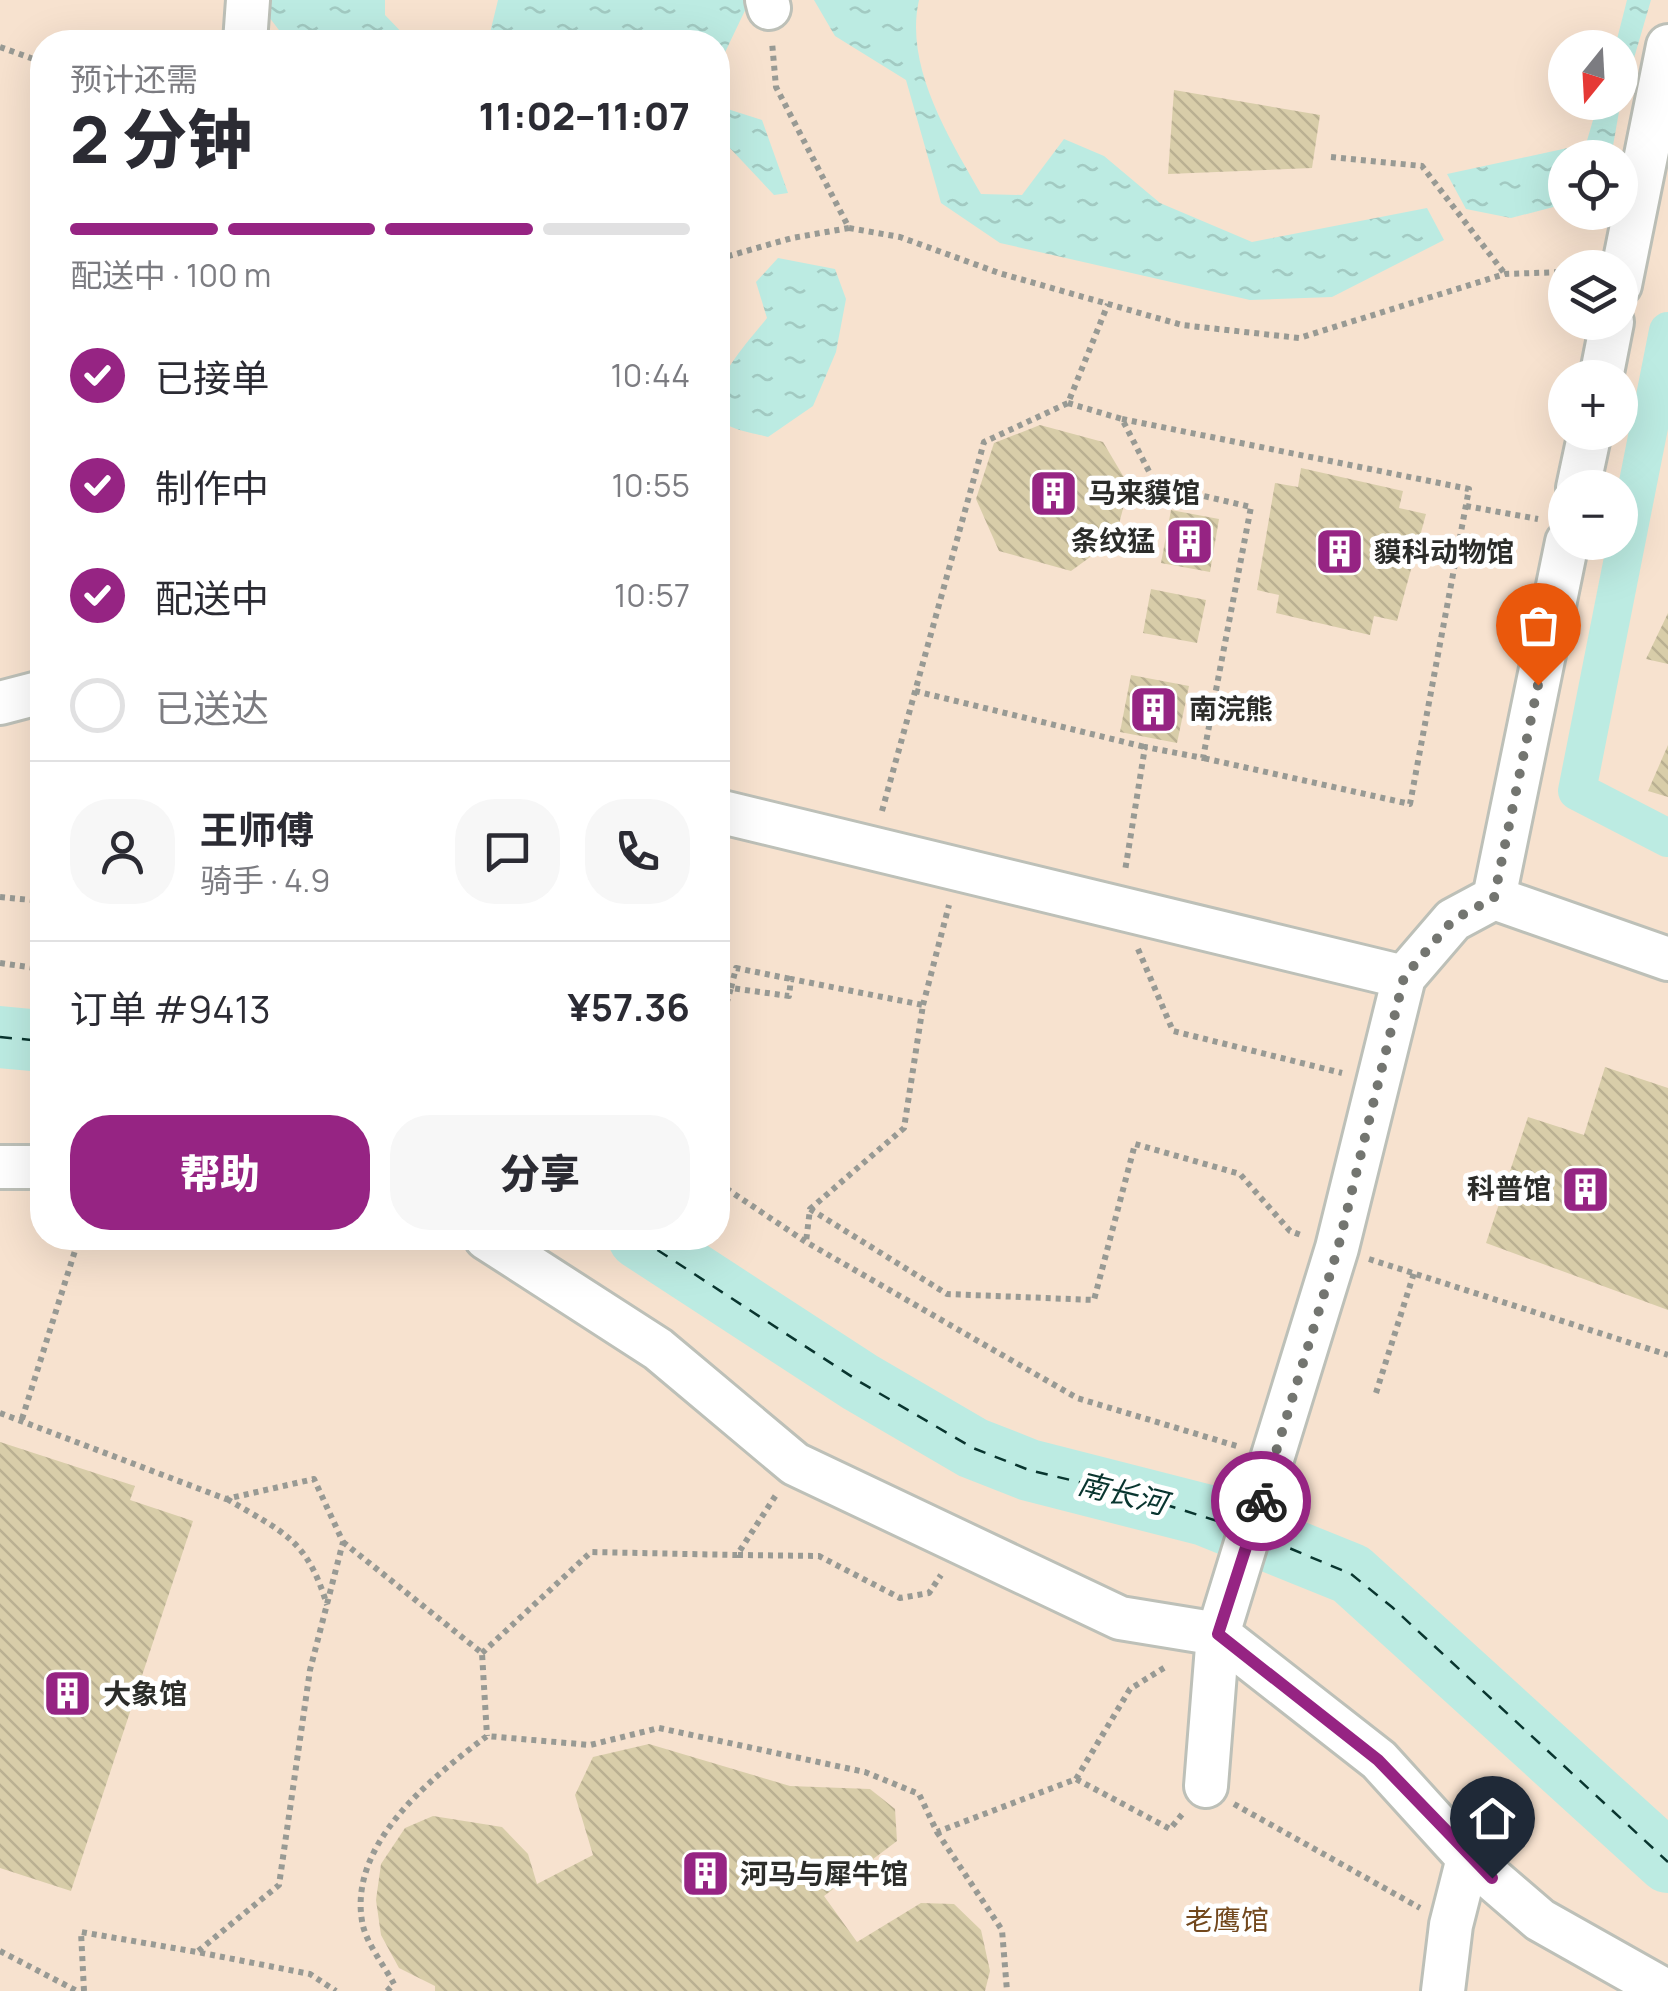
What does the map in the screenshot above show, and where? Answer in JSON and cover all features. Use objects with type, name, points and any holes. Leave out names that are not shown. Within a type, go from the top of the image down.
[{"type":"lane","points":[[246,30],[248,0]]},
{"type":"lane","points":[[1627,250],[1668,46]]},
{"type":"lane","points":[[1494,898],[1553,560]]},
{"type":"lane","points":[[0,703],[30,695]]},
{"type":"lane","points":[[730,814],[1404,977]]},
{"type":"lane","points":[[1206,1786],[1218,1634],[1338,1248],[1404,977],[1453,920],[1494,898],[1668,959]]},
{"type":"lane","points":[[0,1167],[30,1167]]},
{"type":"lane","points":[[504,1250],[658,1350],[795,1464],[1120,1618],[1218,1634],[1378,1760],[1468,1858],[1540,1920],[1666,1991]]},
{"type":"lane","points":[[1443,1991],[1452,1925],[1468,1858]]},
{"type":"path","points":[[768,4],[776,87],[849,228]]},
{"type":"path","points":[[0,47],[30,58]]},
{"type":"path","points":[[1332,157],[1422,166],[1505,274]]},
{"type":"path","points":[[730,256],[792,238],[849,228],[900,237],[999,272],[1182,325],[1299,338],[1505,274],[1548,273]]},
{"type":"path","points":[[1068,403],[1108,304]]},
{"type":"path","points":[[872,846],[984,442],[1068,403],[1122,419],[1469,488],[1410,804],[1144,747],[915,691]]},
{"type":"path","points":[[1122,419],[1156,485],[1251,508],[1204,758]]},
{"type":"path","points":[[1466,506],[1548,529]]},
{"type":"path","points":[[1144,747],[1119,907],[1174,1030],[1378,1083]]},
{"type":"path","points":[[806,1242],[810,1209],[904,1128],[923,1006],[959,867]]},
{"type":"path","points":[[0,896],[30,900]]},
{"type":"path","points":[[0,963],[30,967]]},
{"type":"path","points":[[730,994],[736,968],[923,1006]]},
{"type":"path","points":[[732,988],[789,996],[791,980]]},
{"type":"path","points":[[810,1209],[947,1294],[1094,1300],[1135,1144],[1240,1174],[1290,1231],[1668,1354]]},
{"type":"path","points":[[730,1192],[806,1242],[1076,1398],[1275,1456]]},
{"type":"path","points":[[22,1419],[74,1250]]},
{"type":"path","points":[[1376,1393],[1414,1273]]},
{"type":"path","points":[[0,1413],[226,1499],[281,1531],[314,1563],[326,1605]]},
{"type":"path","points":[[737,1555],[795,1464]]},
{"type":"path","points":[[226,1499],[314,1478],[343,1542],[482,1653],[487,1736]]},
{"type":"path","points":[[197,1952],[280,1885],[310,1670],[343,1542]]},
{"type":"path","points":[[482,1653],[591,1552],[819,1556],[900,1598],[929,1593],[961,1543]]},
{"type":"path","points":[[937,1832],[1076,1779],[1130,1689],[1218,1634]]},
{"type":"path","points":[[387,1991],[394,1984],[362,1925],[360,1880],[378,1842],[448,1766],[487,1736],[590,1744],[659,1728],[865,1772],[919,1794],[937,1832],[1002,1930],[1007,1991]]},
{"type":"path","points":[[1076,1779],[1170,1829],[1206,1786],[1257,1819],[1452,1925]]},
{"type":"path","points":[[0,1950],[80,1991],[81,1932],[310,1974],[336,1991]]},
{"type":"green space","name":"老鹰馆","points":[[0,0],[1668,0],[1668,1991],[0,1991]]},
{"type":"water","points":[[262,0],[385,0],[385,15],[399,30],[279,30]]},
{"type":"water","points":[[498,0],[750,0],[730,42],[730,30],[491,30]]},
{"type":"water","points":[[814,0],[919,0],[916,25],[924,76],[943,125],[981,194],[1022,195],[1064,139],[1104,156],[1160,203],[1252,242],[1427,208],[1444,240],[1332,297],[1250,300],[1000,243],[941,203],[906,80],[835,36]]},
{"type":"water","points":[[1627,0],[1651,0],[1638,44],[1638,30],[1619,30]]},
{"type":"water","points":[[730,110],[762,120],[788,193],[774,195],[730,148]]},
{"type":"water","points":[[1593,120],[1618,120],[1614,140],[1587,140]]},
{"type":"water","points":[[1548,152],[1548,208],[1511,218],[1466,209],[1447,174]]},
{"type":"water","points":[[778,258],[835,269],[846,299],[836,352],[813,406],[768,437],[730,425],[730,366],[767,318],[756,282]]},
{"type":"building","points":[[1174,90],[1320,115],[1312,168],[1168,174]]},
{"type":"building","name":"马来貘馆","points":[[1040,425],[1103,442],[1129,486],[1115,539],[1071,571],[999,551],[976,499],[994,443]]},
{"type":"building","name":"貘科动物馆","points":[[1301,468],[1403,491],[1399,508],[1426,514],[1397,621],[1374,616],[1370,635],[1276,613],[1279,595],[1257,590],[1275,483],[1298,487]]},
{"type":"building","name":"条纹猛","points":[[1171,510],[1219,519],[1210,572],[1161,563]]},
{"type":"building","name":"南浣熊","points":[[1151,589],[1206,600],[1197,643],[1143,633]]},
{"type":"building","points":[[1668,613],[1668,664],[1646,659]]},
{"type":"building","name":"南浣熊","points":[[1131,675],[1189,686],[1177,743],[1120,732]]},
{"type":"building","points":[[1668,745],[1668,797],[1648,791]]},
{"type":"building","name":"科普馆","points":[[1605,1067],[1668,1088],[1668,1310],[1486,1243],[1528,1117],[1584,1135]]},
{"type":"building","name":"大象馆","points":[[0,1442],[135,1486],[130,1500],[193,1521],[71,1891],[0,1868]]},
{"type":"building","name":"河马与犀牛馆","points":[[649,1744],[790,1786],[870,1789],[895,1809],[897,1841],[824,1896],[857,1942],[921,1903],[954,1904],[981,1930],[990,1971],[985,1991],[435,1991],[435,1986],[399,1968],[381,1935],[376,1900],[381,1864],[405,1828],[433,1816],[502,1827],[528,1854],[537,1884],[593,1855],[575,1795],[593,1757]]},
{"type":"waterway","points":[[1668,331],[1577,791],[1668,838]]},
{"type":"waterway","name":"南长河","points":[[0,1037],[30,1040]]},
{"type":"waterway","name":"南长河","points":[[657,1250],[860,1382],[973,1448],[1029,1470],[1205,1515],[1351,1574],[1668,1862]]},
{"type":"ferry route","points":[[0,1037],[30,1040]]},
{"type":"ferry route","points":[[657,1250],[860,1382],[973,1448],[1029,1470],[1141,1497],[1230,1525]]},
{"type":"ferry route","points":[[1270,1540],[1351,1574],[1392,1607],[1668,1862]]},
{"type":"way so far","points":[[1261,1501],[1338,1248],[1404,977],[1453,920],[1494,898],[1538,685]]},
{"type":"place","name":"马来貘馆","points":[[1053,493]]},
{"type":"place","name":"条纹猛","points":[[1190,541]]},
{"type":"place","name":"貘科动物馆","points":[[1339,552]]},
{"type":"place","name":"南浣熊","points":[[1154,709]]},
{"type":"place","name":"科普馆","points":[[1586,1189]]},
{"type":"place","name":"大象馆","points":[[68,1694]]},
{"type":"place","name":"河马与犀牛馆","points":[[705,1874]]},
{"type":"route","points":[[1261,1501],[1218,1634],[1378,1760],[1468,1858],[1492,1878]]}]
